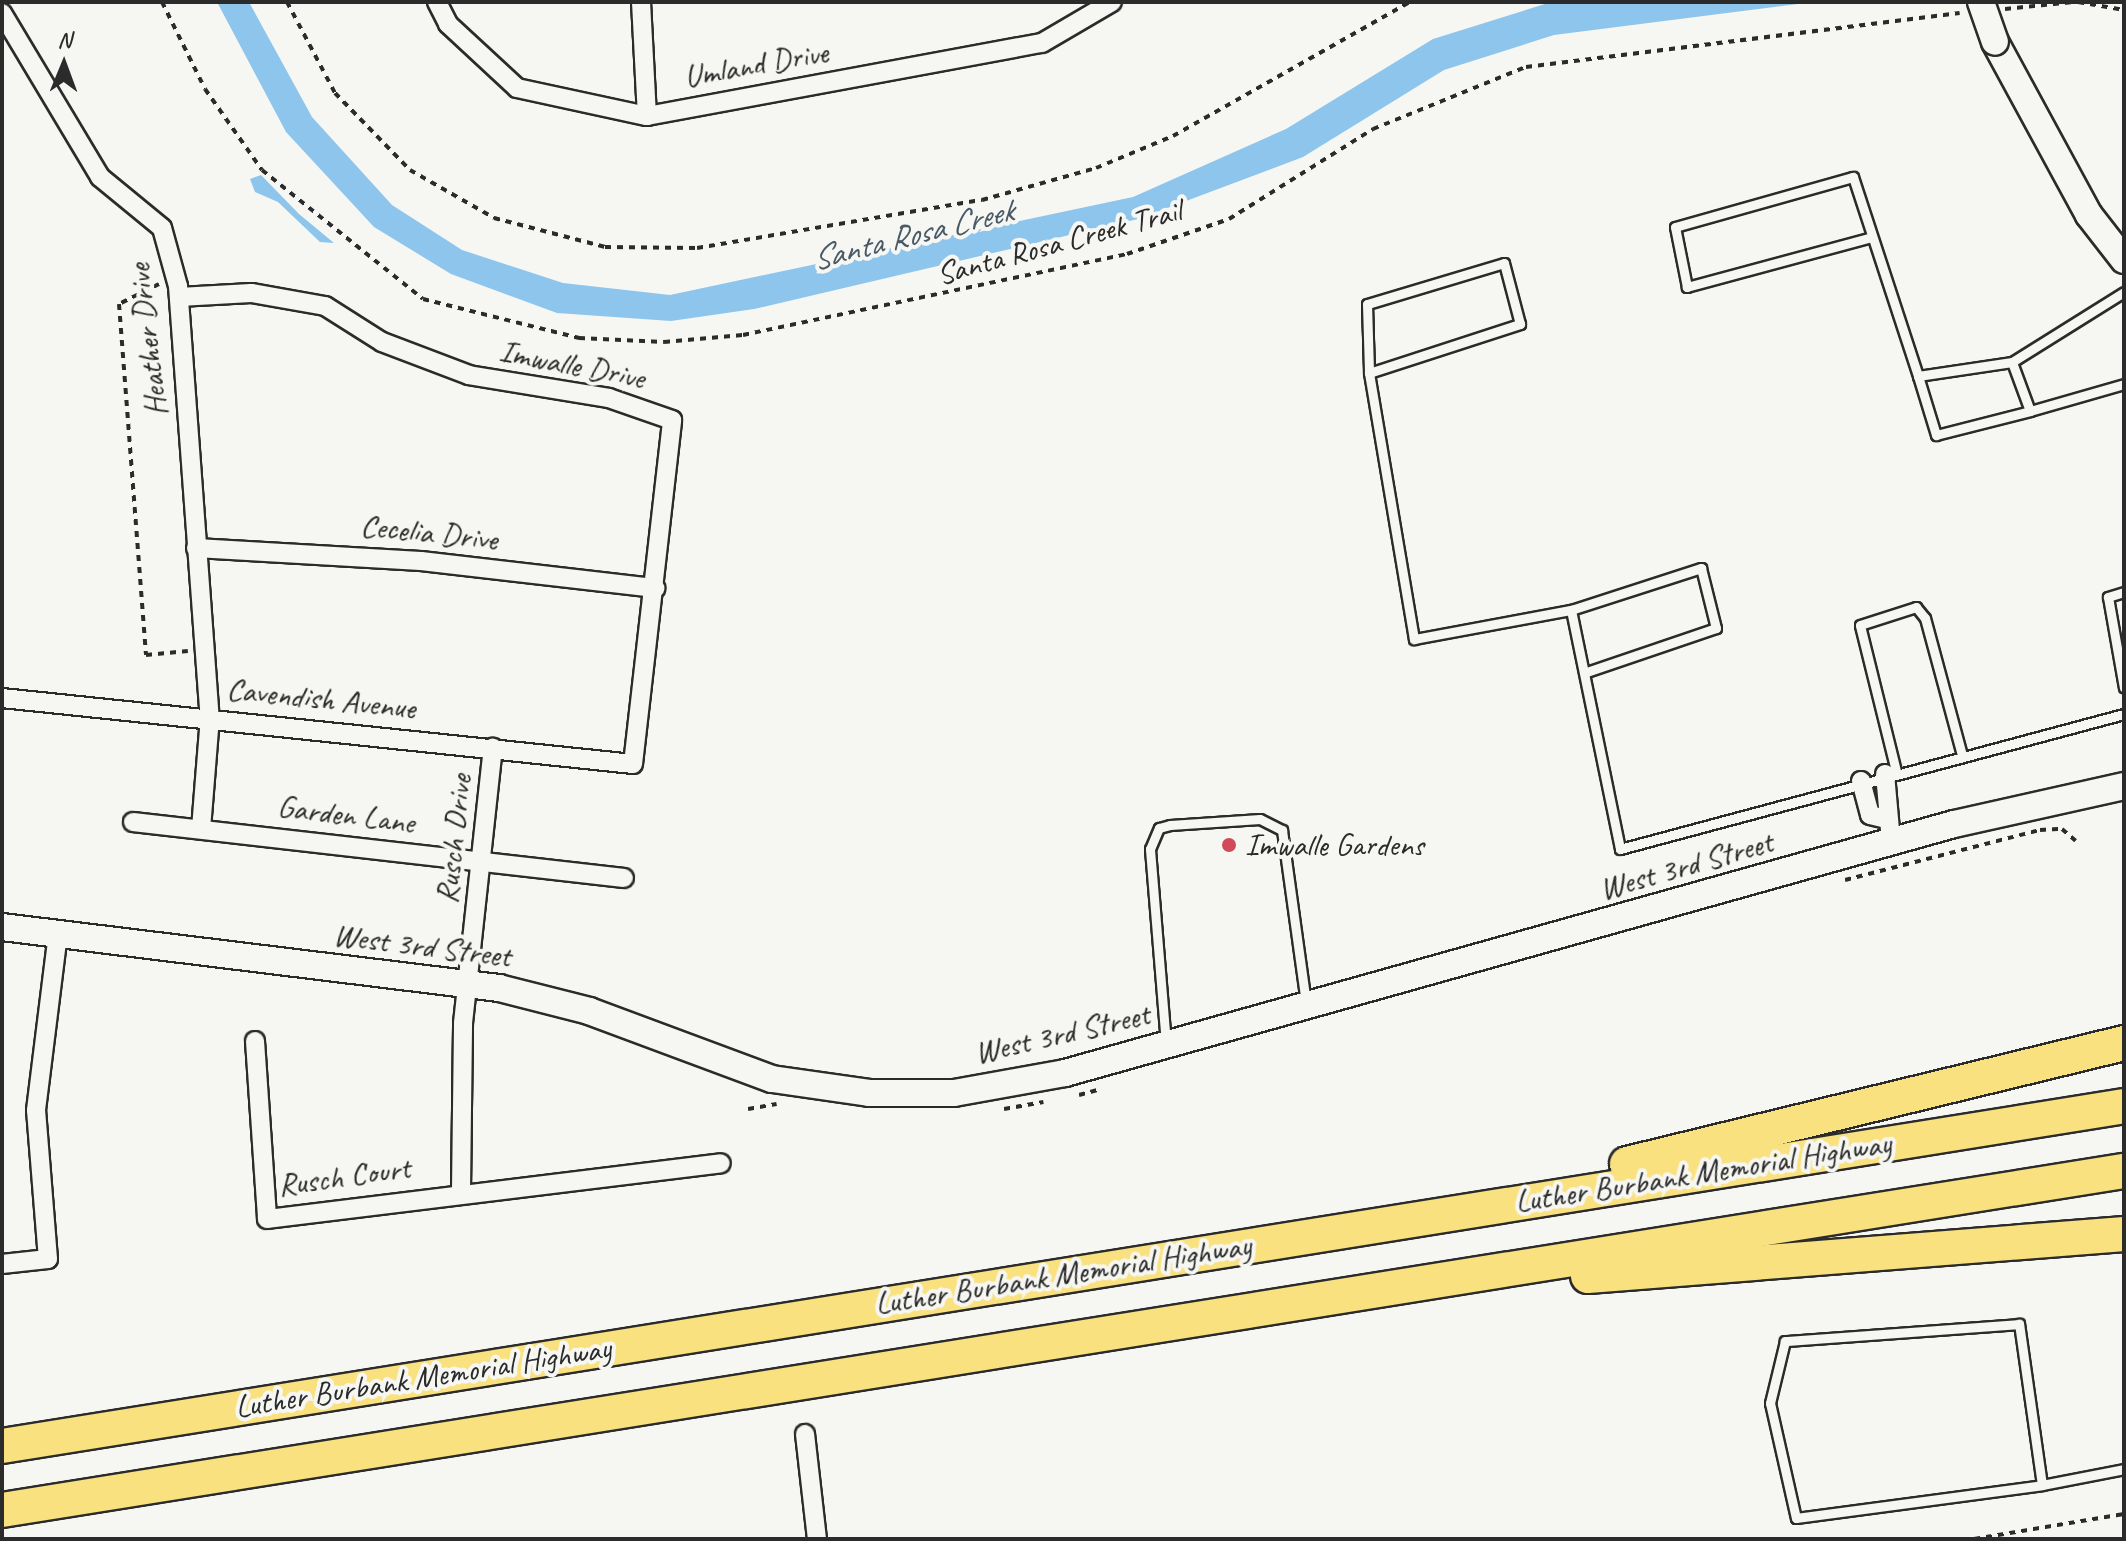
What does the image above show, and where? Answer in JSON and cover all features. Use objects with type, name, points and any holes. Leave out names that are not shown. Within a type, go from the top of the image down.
[{"type":"highway","points":[[1434,1216],[2124,1043]]},
{"type":"highway","name":"Luther Burbank Memorial Highway","points":[[2,1446],[2124,1106]]},
{"type":"highway","name":"Luther Burbank Memorial Highway","points":[[2,1510],[2124,1171]]},
{"type":"highway","points":[[1436,1280],[1701,1268],[2124,1234]]},
{"type":"main road","points":[[1983,8],[1995,42],[2089,215],[2124,260]]},
{"type":"main road","name":"West 3rd Street","points":[[2,927],[467,983],[578,1007],[745,1073],[869,1093],[999,1087],[1307,1006],[1889,830],[2124,786]]},
{"type":"street","name":"Umland Drive","points":[[437,2],[448,24],[517,88],[647,116],[1042,43],[1112,2]]},
{"type":"street","points":[[641,2],[647,116]]},
{"type":"street","name":"Heather Drive","points":[[2,13],[100,177],[162,228],[179,297],[210,717]]},
{"type":"street","name":"Imwalle Drive","points":[[179,297],[251,293],[325,306],[382,342],[469,375],[609,398],[672,420],[633,764]]},
{"type":"street","name":"Cecelia Drive","points":[[196,548],[406,559],[655,588]]},
{"type":"street","name":"Cavendish Avenue","points":[[2,698],[210,717],[633,764]]},
{"type":"street","points":[[201,828],[210,717]]},
{"type":"street","name":"Rusch Drive","points":[[467,983],[485,861],[493,748]]},
{"type":"street","points":[[1861,781],[1870,815],[1889,830],[1894,809],[1890,772]]},
{"type":"street","name":"Garden Lane","points":[[133,822],[624,878]]},
{"type":"street","points":[[2,1264],[48,1259],[36,1110],[58,933]]},
{"type":"street","points":[[461,1191],[467,983]]},
{"type":"street","name":"Rusch Court","points":[[255,1041],[267,1219],[461,1191],[721,1163]]},
{"type":"street","points":[[805,1434],[817,1539]]},
{"type":"lane","points":[[1872,237],[1687,287],[1675,227],[1853,177],[1936,435],[2124,384]]},
{"type":"lane","points":[[1369,373],[1520,324],[1504,263],[1367,304],[1369,373],[1414,639],[1571,610],[1701,568],[1716,628],[1584,673]]},
{"type":"lane","points":[[1918,376],[2012,362],[2124,292]]},
{"type":"lane","points":[[2012,362],[2030,411]]},
{"type":"lane","points":[[2124,592],[2108,597],[2124,688]]},
{"type":"lane","points":[[1890,772],[1860,625],[1916,607],[1925,618],[1962,755]]},
{"type":"lane","points":[[1571,610],[1620,849],[1890,772],[2124,714]]},
{"type":"lane","points":[[1166,1045],[1150,849],[1159,828],[1260,819],[1282,830],[1307,1006]]},
{"type":"lane","points":[[2042,1485],[2019,1324],[1785,1341],[1770,1403],[1796,1518],[2042,1485],[2124,1469]]},
{"type":"path","name":"Santa Rosa Creek Trail","points":[[162,2],[205,89],[262,170],[423,299],[579,338],[664,342],[788,327],[1127,254],[1229,219],[1373,129],[1526,67],[1983,8],[2076,2],[2124,10]]},
{"type":"path","name":"Santa Rosa Creek Trail","points":[[287,2],[335,93],[410,170],[494,218],[605,247],[697,248],[982,200],[1096,168],[1173,136],[1410,2]]},
{"type":"path","points":[[175,275],[119,304],[146,655],[205,649]]},
{"type":"path","points":[[1974,1539],[2124,1514]]},
{"type":"water","points":[[217,2],[249,2],[312,117],[392,205],[462,250],[563,283],[670,295],[1133,197],[1286,129],[1433,39],[1548,3],[1814,2],[1554,35],[1444,70],[1303,157],[1138,219],[754,309],[671,321],[557,313],[451,274],[374,227],[286,132]]},
{"type":"water","points":[[261,175],[299,214],[334,243],[320,242],[278,202],[255,192],[250,179]]},
{"type":"place","name":"Imwalle Gardens","points":[[1229,845]]},
{"type":"water label","name":"Santa Rosa Creek","points":[[912,234]]}]
